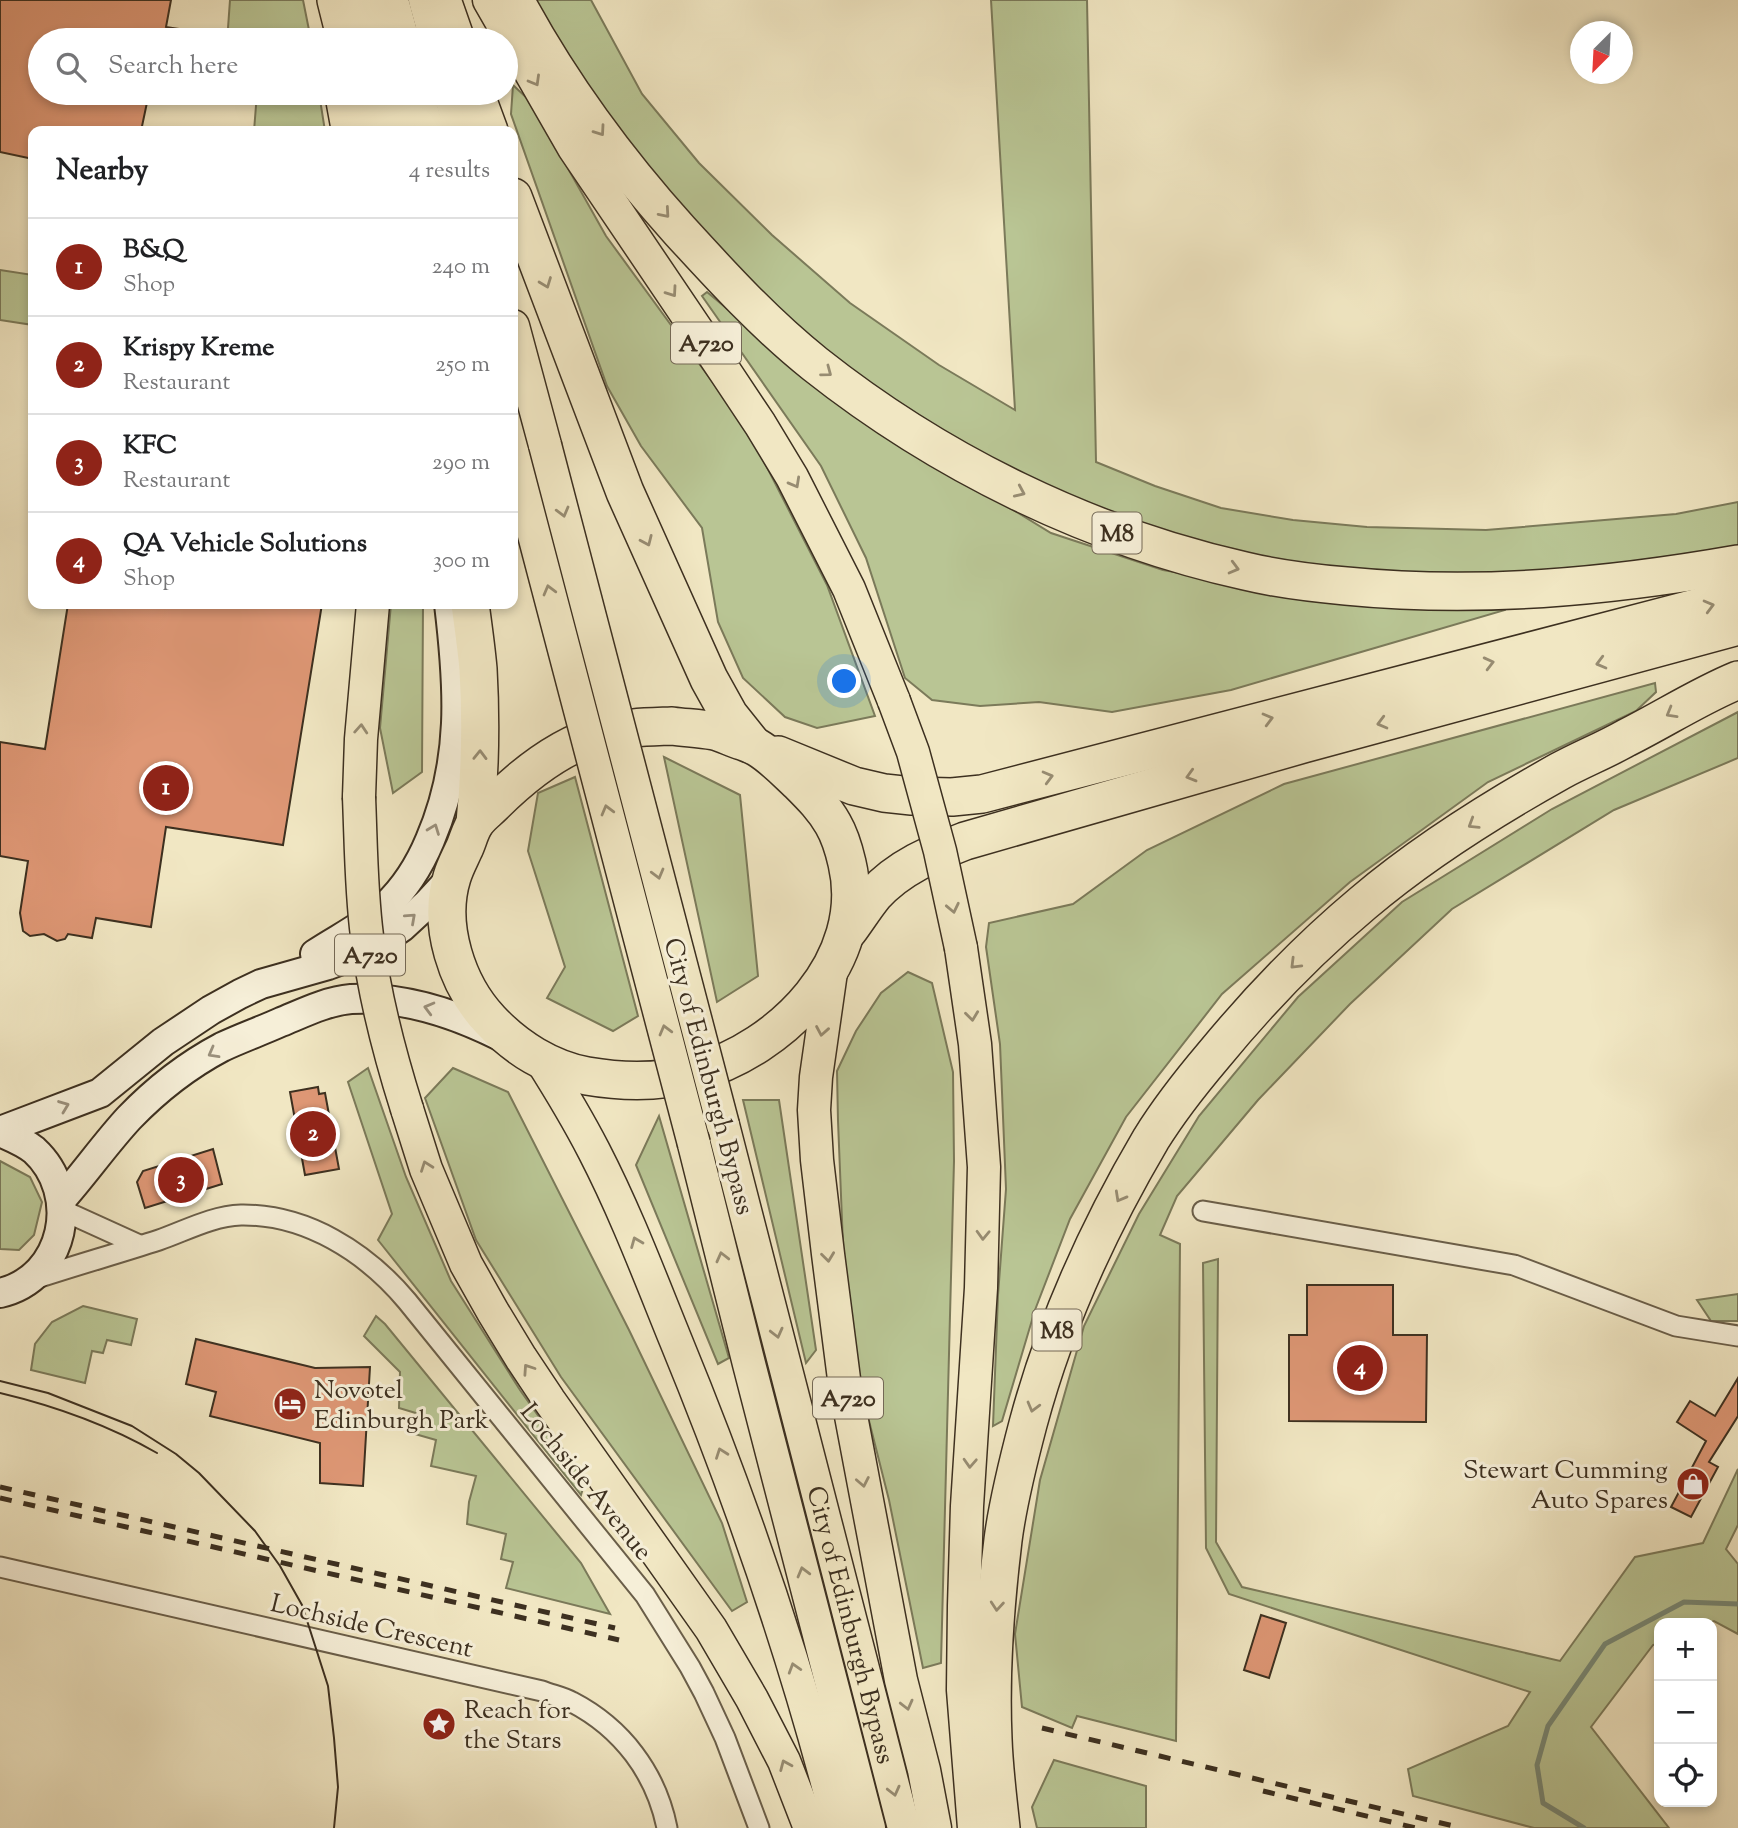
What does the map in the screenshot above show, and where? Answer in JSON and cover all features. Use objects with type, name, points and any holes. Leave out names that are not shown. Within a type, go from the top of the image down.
[{"type":"highway","points":[[336,0],[343,28]]},
{"type":"highway","points":[[369,0],[375,28]]},
{"type":"highway","points":[[442,0],[452,28]]},
{"type":"highway","name":"M8","points":[[514,0],[544,50],[621,161],[672,222],[770,325],[814,363],[913,434],[1007,486],[1125,536],[1246,572],[1309,582],[1384,590],[1516,592],[1675,575],[1738,564]]},
{"type":"highway","points":[[363,105],[368,126]]},
{"type":"highway","points":[[391,105],[396,126]]},
{"type":"highway","points":[[479,105],[487,126]]},
{"type":"highway","points":[[518,210],[625,492],[709,679],[729,715],[755,746],[817,801],[834,825],[844,848],[851,878],[852,898],[839,949]]},
{"type":"highway","points":[[475,823],[505,792],[560,752],[600,734],[633,727],[672,726],[714,731],[854,786],[884,793],[952,797],[982,794],[1738,597]]},
{"type":"highway","points":[[471,609],[478,668],[479,779],[475,823],[452,877],[447,921],[452,950],[461,975],[480,1009],[528,1051],[584,1075],[607,1079],[658,1080],[694,1073],[725,1062],[754,1048],[786,1023],[818,990],[839,949],[874,895],[895,876],[923,858],[965,841],[1303,744],[1738,626]]},
{"type":"highway","name":"M8","points":[[1001,1828],[993,1742],[992,1682],[1003,1538],[1013,1487],[1038,1388],[1064,1314],[1099,1234],[1153,1137],[1190,1084],[1271,988],[1314,945],[1365,901],[1456,835],[1514,798],[1697,698],[1738,680]]},
{"type":"main road","points":[[330,0],[334,28]]},
{"type":"main road","points":[[392,0],[400,28]]},
{"type":"main road","points":[[425,0],[433,28]]},
{"type":"main road","name":"A720","points":[[489,0],[505,28]]},
{"type":"main road","name":"A720","points":[[518,50],[574,148],[733,383],[792,477],[849,589],[894,701],[917,765],[940,851],[961,948],[975,1044],[984,1167],[981,1288],[964,1606],[963,1690],[974,1828]]},
{"type":"main road","points":[[343,105],[347,126]]},
{"type":"main road","points":[[420,105],[427,126]]},
{"type":"main road","points":[[453,105],[459,126]]},
{"type":"main road","name":"City of Edinburgh Bypass","points":[[518,345],[904,1828]]},
{"type":"main road","name":"City of Edinburgh Bypass","points":[[518,474],[694,1144],[869,1828]]},
{"type":"main road","name":"A720","points":[[373,609],[361,739],[359,797],[364,898],[371,961],[385,1032],[426,1169],[466,1264],[521,1358],[711,1629],[752,1699],[784,1760],[810,1828]]},
{"type":"main road","name":"A720","points":[[839,949],[816,1077],[814,1110],[817,1160],[844,1379],[901,1680],[924,1770],[935,1828]]},
{"type":"main road","points":[[528,1051],[583,1132],[625,1217],[705,1410],[773,1600],[839,1828]]},
{"type":"street","points":[[0,1131],[100,1093],[184,1027],[348,936],[386,906],[422,859],[444,802],[452,770],[457,711],[450,609]]},
{"type":"street","points":[[261,984],[328,965],[386,938],[428,903],[452,877]]},
{"type":"street","points":[[62,1205],[108,1142],[131,1116],[194,1063],[247,1036],[309,1010],[350,999],[396,1001],[447,1013],[528,1051]]},
{"type":"street","points":[[0,1131],[33,1149],[46,1164],[56,1181],[62,1205],[61,1230],[54,1249],[43,1266],[29,1280],[0,1293]]},
{"type":"street","points":[[62,1205],[139,1245]]},
{"type":"street","points":[[1203,1211],[1514,1265],[1676,1326],[1738,1336]]},
{"type":"street","name":"Lochside Avenue","points":[[29,1280],[207,1222],[239,1215],[277,1218],[313,1230],[347,1246],[371,1264],[392,1283],[645,1595],[704,1693],[725,1738],[759,1828]]},
{"type":"street","name":"Lochside Crescent","points":[[0,1567],[542,1691],[570,1701],[620,1736],[640,1760],[655,1787],[667,1828]]},
{"type":"green space","points":[[230,0],[303,0],[309,28],[228,28]]},
{"type":"green space","points":[[515,0],[591,0],[642,94],[699,163],[772,235],[850,303],[939,365],[1015,410],[991,0],[1087,0],[1096,462],[1155,486],[1221,508],[1293,520],[1367,527],[1486,530],[1676,514],[1738,502],[1738,564],[1384,590],[1062,511],[770,325]]},
{"type":"green space","points":[[518,90],[530,101],[606,236],[749,432],[827,585],[875,716],[817,728],[785,717],[743,678],[718,622],[702,528],[641,446],[607,386],[518,134],[518,126],[515,126],[511,114],[512,105],[518,105]]},
{"type":"green space","points":[[256,105],[321,105],[324,126],[254,126]]},
{"type":"green space","points":[[0,270],[28,274],[28,324],[0,320]]},
{"type":"green space","points":[[707,292],[845,407],[1051,533],[1163,570],[1304,595],[1423,609],[1508,604],[1505,610],[1231,690],[1112,712],[1039,702],[980,706],[932,700],[905,678],[866,558],[821,466],[702,296]]},
{"type":"green space","points":[[391,609],[423,609],[422,772],[393,793],[380,728]]},
{"type":"green space","points":[[1655,683],[1656,692],[1636,711],[1488,782],[1350,882],[1222,994],[1126,1117],[1070,1219],[1035,1310],[1002,1421],[993,1426],[998,1295],[1006,1189],[1000,1044],[986,947],[989,923],[1073,904],[1147,850],[1284,784]]},
{"type":"green space","points":[[1738,712],[1738,758],[1614,810],[1452,909],[1350,1004],[1258,1100],[1177,1196],[1160,1235],[1180,1244],[1176,1741],[1077,1716],[1072,1728],[1022,1707],[1015,1634],[1040,1480],[1084,1326],[1139,1214],[1199,1116],[1298,997],[1402,902],[1552,809]]},
{"type":"green space","points":[[664,757],[740,795],[758,976],[717,1002]]},
{"type":"green space","points":[[575,777],[638,1016],[613,1031],[547,998],[565,967],[528,851],[538,793]]},
{"type":"green space","points":[[908,972],[932,983],[953,1072],[954,1161],[941,1663],[923,1668],[889,1500],[861,1389],[844,1270],[838,1121],[837,1071],[856,1031],[881,993]]},
{"type":"green space","points":[[368,1068],[406,1177],[451,1281],[520,1390],[585,1482],[581,1495],[378,1240],[392,1214],[348,1082]]},
{"type":"green space","points":[[453,1068],[508,1092],[629,1330],[722,1523],[747,1602],[732,1611],[561,1377],[476,1240],[425,1098]]},
{"type":"green space","points":[[743,1100],[779,1100],[816,1350],[806,1363]]},
{"type":"green space","points":[[659,1116],[729,1358],[718,1364],[636,1165]]},
{"type":"green space","points":[[0,1161],[30,1177],[42,1202],[34,1235],[19,1250],[0,1249]]},
{"type":"green space","points":[[1218,1259],[1216,1542],[1242,1587],[1560,1661],[1635,1557],[1703,1543],[1738,1469],[1738,1525],[1726,1549],[1738,1564],[1738,1634],[1717,1623],[1717,1618],[1654,1618],[1654,1645],[1591,1727],[1669,1828],[1534,1828],[1413,1796],[1408,1769],[1508,1726],[1530,1692],[1229,1594],[1206,1548],[1203,1263]]},
{"type":"green space","points":[[1738,1294],[1738,1321],[1711,1321],[1697,1300]]},
{"type":"green space","points":[[83,1306],[137,1319],[131,1345],[107,1340],[103,1353],[92,1351],[85,1383],[31,1370],[35,1344],[52,1322]]},
{"type":"green space","points":[[376,1316],[581,1563],[610,1614],[506,1588],[513,1562],[501,1559],[506,1534],[467,1524],[476,1476],[431,1466],[436,1440],[415,1434],[419,1414],[399,1408],[400,1372],[364,1336]]},
{"type":"green space","points":[[1054,1760],[1146,1786],[1146,1828],[1037,1828],[1032,1807]]},
{"type":"building","points":[[0,0],[171,0],[166,27],[173,28],[28,28],[28,105],[146,105],[142,126],[28,126],[28,158],[0,152]]},
{"type":"building","points":[[67,609],[321,609],[283,845],[166,827],[151,927],[96,918],[92,938],[68,934],[65,939],[57,941],[44,934],[30,936],[23,931],[20,913],[28,861],[0,856],[0,742],[45,749]]},
{"type":"building","points":[[318,1087],[319,1094],[325,1093],[339,1169],[305,1175],[290,1092]]},
{"type":"building","points":[[213,1149],[222,1184],[145,1208],[137,1182],[143,1171]]},
{"type":"building","points":[[1307,1285],[1393,1285],[1393,1335],[1427,1335],[1426,1422],[1289,1421],[1289,1335],[1307,1335]]},
{"type":"building","name":"Novotel Edinburgh Park","points":[[196,1339],[315,1368],[370,1367],[363,1486],[320,1483],[320,1443],[210,1416],[216,1392],[186,1384]]},
{"type":"building","points":[[1738,1378],[1738,1416],[1709,1462],[1718,1467],[1691,1517],[1671,1507],[1706,1441],[1677,1422],[1690,1401],[1715,1416]]},
{"type":"building","points":[[1261,1615],[1286,1623],[1269,1678],[1244,1670]]},
{"type":"waterway","points":[[1584,1828],[1543,1803],[1537,1765],[1548,1726],[1605,1644],[1684,1602],[1738,1604]]},
{"type":"tram line","points":[[0,1381],[48,1393],[132,1426],[176,1454],[199,1473],[255,1531],[280,1566],[302,1605],[328,1686],[338,1787],[334,1828]]},
{"type":"tram line","points":[[0,1393],[81,1417],[157,1453]]},
{"type":"railway","points":[[0,1487],[615,1628]]},
{"type":"railway","points":[[0,1498],[619,1640]]},
{"type":"railway","points":[[1042,1728],[1462,1828]]},
{"type":"railway","points":[[1263,1791],[1416,1828]]},
{"type":"place","name":"B&Q","points":[[166,788]]},
{"type":"place","name":"Krispy Kreme","points":[[313,1134]]},
{"type":"place","name":"KFC","points":[[181,1180]]},
{"type":"place","name":"QA Vehicle Solutions","points":[[1360,1368]]},
{"type":"place","name":"Novotel Edinburgh Park","points":[[290,1404]]},
{"type":"place","name":"Stewart Cumming Auto Spares","points":[[1693,1484]]},
{"type":"place","name":"Reach for the Stars","points":[[439,1724]]}]
